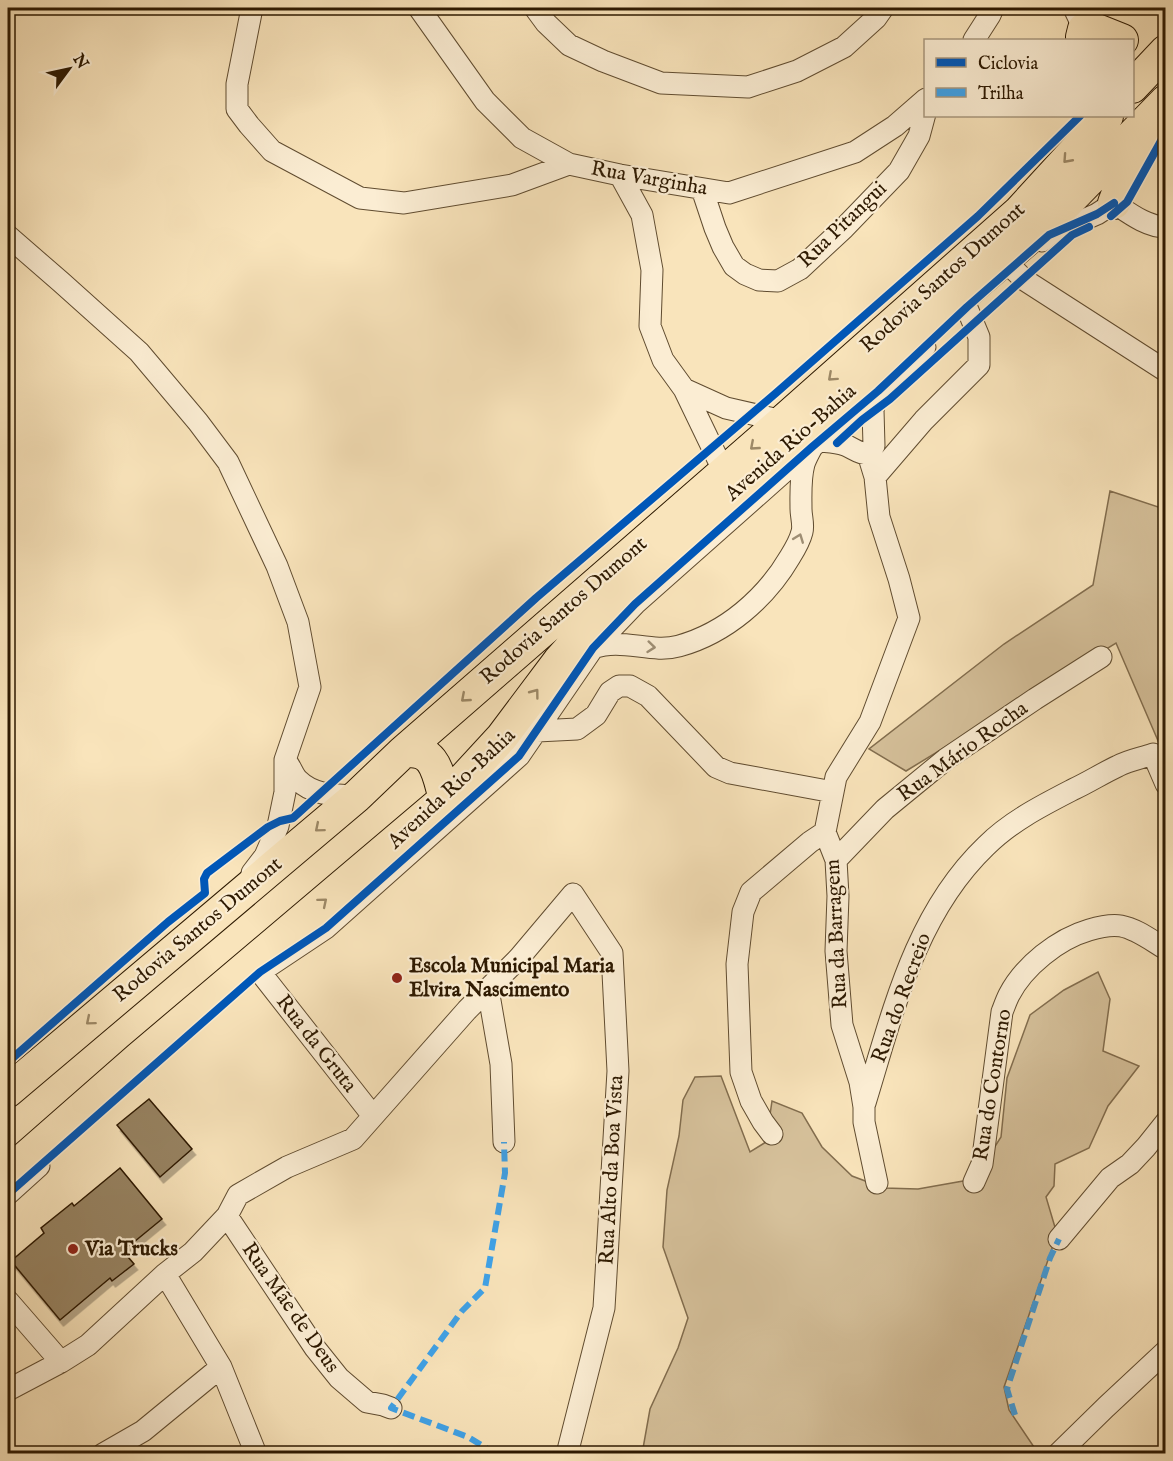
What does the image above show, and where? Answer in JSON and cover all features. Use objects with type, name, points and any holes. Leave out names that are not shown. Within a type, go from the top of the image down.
[{"type":"highway","points":[[1081,26],[1120,39]]},
{"type":"highway","points":[[1134,42],[1166,39]]},
{"type":"highway","points":[[1134,85],[1166,51]]},
{"type":"highway","points":[[1114,202],[1150,126],[1166,102]]},
{"type":"highway","name":"Rodovia Santos Dumont","points":[[11,1184],[139,1058],[438,812],[502,736],[559,661],[630,582],[965,302],[1005,266],[1166,102]]},
{"type":"highway","name":"Rodovia Santos Dumont","points":[[8,1091],[357,796],[403,752],[1019,212],[1104,117]]},
{"type":"highway","points":[[502,736],[523,729],[537,732]]},
{"type":"highway","points":[[403,752],[414,750],[429,756],[437,771],[438,812]]},
{"type":"street","points":[[252,8],[237,84],[237,109],[272,151],[360,198],[404,203],[512,186],[569,164]]},
{"type":"street","name":"Rua Varginha","points":[[419,8],[485,101],[522,138],[569,164],[620,175],[729,193],[855,152],[894,126],[924,101]]},
{"type":"street","points":[[535,8],[546,23],[569,45],[603,61],[661,83],[748,87],[797,71],[844,47],[876,18],[883,8]]},
{"type":"street","points":[[975,39],[993,8]]},
{"type":"street","name":"Rua Pitangui","points":[[702,189],[715,228],[734,266],[759,280],[778,281],[800,268],[844,228],[899,171],[919,136],[924,117]]},
{"type":"street","points":[[620,175],[642,215],[652,270],[650,326],[663,360],[684,389],[724,472]]},
{"type":"street","points":[[1166,227],[1156,227],[1130,214],[1114,202],[1096,214],[1049,235],[1005,266],[1166,371]]},
{"type":"street","points":[[8,236],[139,352],[198,422],[228,462],[277,566],[298,622],[310,687],[285,760],[285,792],[278,826],[255,869],[220,910]]},
{"type":"street","points":[[875,477],[924,420],[979,365],[979,337],[965,302]]},
{"type":"street","name":"Avenida Rio-Bahia","points":[[11,1184],[260,972],[326,928],[438,812],[519,756],[593,648],[636,604],[815,444],[878,391],[965,302]]},
{"type":"street","points":[[684,389],[726,408],[783,421]]},
{"type":"street","name":"Rua da Barragem","points":[[877,1183],[864,1122],[860,1082],[842,1025],[836,951],[838,896],[836,860],[825,832],[836,777],[870,722],[909,618],[879,517],[875,477],[868,454],[874,446],[873,410],[878,391]]},
{"type":"street","points":[[593,648],[613,644],[677,647],[695,641],[729,623],[773,583],[795,549],[803,531],[801,484],[804,464],[815,444],[837,443],[862,454],[868,454]]},
{"type":"street","name":"Rua Mário Rocha","points":[[836,860],[885,809],[946,759],[1101,657]]},
{"type":"street","points":[[537,732],[577,729],[596,715],[610,692],[619,686],[630,686],[648,696],[716,767],[730,773],[833,792]]},
{"type":"street","name":"Rua do Recreio","points":[[864,1107],[901,986],[943,898],[966,867],[987,845],[1013,824],[1038,808],[1120,765],[1153,754],[1166,784]]},
{"type":"street","points":[[285,760],[292,773],[306,787],[325,794],[357,796]]},
{"type":"street","points":[[772,1134],[751,1101],[741,1072],[737,964],[742,912],[751,892],[825,832]]},
{"type":"street","name":"Rua da Gruta","points":[[8,1390],[88,1345],[192,1252],[227,1216],[238,1195],[287,1167],[353,1139],[459,1019],[519,958],[573,894]]},
{"type":"street","name":"Rua Alto da Boa Vista","points":[[567,1454],[604,1308],[618,1071],[612,953],[573,894]]},
{"type":"street","name":"Rua do Contorno","points":[[974,1182],[982,1164],[1002,1012],[1009,994],[1033,964],[1066,939],[1104,926],[1121,926],[1141,933],[1166,949]]},
{"type":"street","name":"Rua da Gruta","points":[[260,972],[373,1116]]},
{"type":"street","points":[[488,989],[501,1064],[504,1142]]},
{"type":"street","points":[[1059,1239],[1110,1178],[1130,1164],[1146,1148],[1166,1122]]},
{"type":"street","name":"Rua Mãe de Deus","points":[[227,1216],[315,1348],[339,1378],[367,1402],[391,1408]]},
{"type":"street","points":[[165,1274],[221,1367],[256,1454]]},
{"type":"street","points":[[8,1301],[61,1362]]},
{"type":"street","points":[[1058,1454],[1166,1351]]},
{"type":"street","points":[[104,1454],[143,1431],[221,1367]]},
{"type":"shaded area","points":[[1110,491],[1161,508],[1165,505],[1165,757],[1116,643],[906,771],[869,749],[1004,644],[1093,585]]},
{"type":"shaded area","points":[[1098,972],[1110,999],[1103,1051],[1139,1066],[1108,1106],[1089,1148],[1055,1164],[1054,1186],[1046,1197],[1057,1234],[1004,1387],[1009,1410],[1034,1447],[1024,1454],[642,1454],[650,1409],[678,1348],[688,1318],[663,1247],[667,1190],[679,1136],[683,1100],[695,1077],[721,1076],[750,1152],[766,1142],[772,1101],[802,1113],[822,1147],[852,1176],[884,1188],[918,1189],[963,1181],[994,1148],[1001,1137],[1007,1078],[1030,1015],[1064,990]]},
{"type":"building","points":[[149,1099],[192,1149],[160,1177],[117,1125]]},
{"type":"building","points":[[120,1168],[162,1219],[123,1251],[134,1264],[112,1281],[110,1278],[60,1320],[11,1261],[44,1233],[41,1228],[72,1203],[74,1206]]},
{"type":"marked path","points":[[496,1454],[468,1437],[391,1408],[462,1311],[485,1288],[505,1173],[504,1142]]},
{"type":"marked path","points":[[1015,1415],[1007,1389],[1050,1258],[1059,1239]]},
{"type":"cycle path","points":[[8,1062],[168,922],[205,893],[204,879],[207,873],[268,827],[293,818],[536,598],[776,393],[978,216],[1079,117]]},
{"type":"cycle path","points":[[1111,216],[1127,202],[1166,132]]},
{"type":"cycle path","points":[[8,1194],[260,972],[326,928],[519,756],[593,648],[635,604],[878,391],[967,307],[1049,235],[1097,214],[1114,203]]},
{"type":"cycle path","points":[[837,443],[890,399],[1072,235],[1089,227]]},
{"type":"place","name":"Escola Municipal Maria Elvira Nascimento","points":[[397,978]]},
{"type":"place","name":"Via Trucks","points":[[73,1249]]}]
